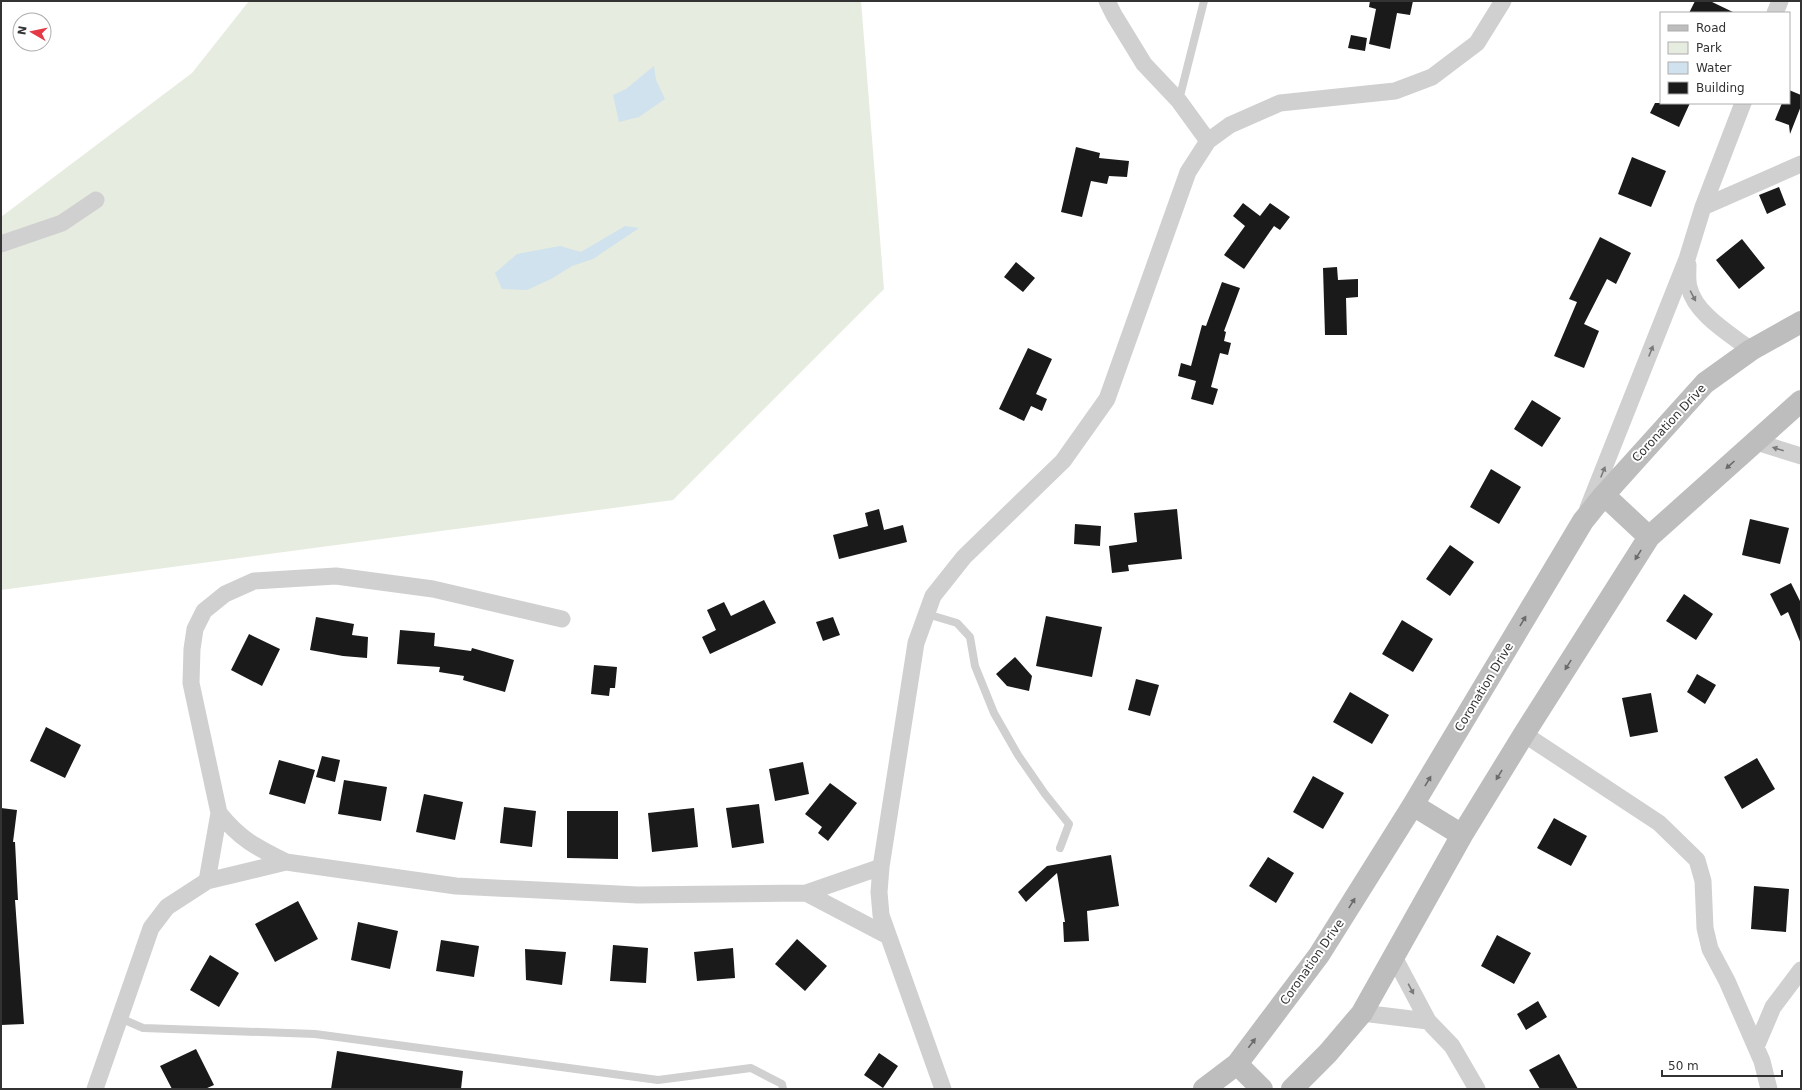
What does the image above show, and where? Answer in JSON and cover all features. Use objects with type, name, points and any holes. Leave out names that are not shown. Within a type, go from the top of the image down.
[{"type":"street","points":[[1107,1],[1144,64],[1179,101],[1208,141]]},
{"type":"street","points":[[943,1089],[881,915],[879,892],[881,867],[916,643],[933,596],[964,557],[1063,461],[1107,399],[1188,172],[1208,141],[1230,125],[1280,103],[1395,91],[1432,76],[1477,43],[1503,1]]},
{"type":"street","points":[[1775,12],[1780,1]]},
{"type":"street","points":[[1583,521],[1687,259],[1703,207],[1743,104]]},
{"type":"street","points":[[1703,207],[1801,164]]},
{"type":"street","points":[[1,244],[62,222],[96,200]]},
{"type":"street","points":[[1687,259],[1689,287],[1700,308],[1714,323],[1751,350]]},
{"type":"street","name":"Coronation Drive","points":[[1204,1089],[1237,1064],[1319,955],[1414,805],[1583,521],[1604,495],[1706,383],[1751,350],[1801,322]]},
{"type":"street","points":[[1292,1089],[1328,1053],[1362,1013],[1462,835],[1649,537],[1801,401]]},
{"type":"street","points":[[1756,442],[1801,456]]},
{"type":"street","points":[[1604,495],[1649,537]]},
{"type":"street","points":[[207,881],[219,813],[191,683],[192,649],[196,629],[204,611],[224,594],[254,581],[336,576],[433,589],[562,619]]},
{"type":"street","points":[[1524,734],[1660,823],[1698,860],[1702,881],[1705,928],[1710,949],[1727,981],[1762,1061],[1769,1089]]},
{"type":"street","points":[[1414,805],[1462,835]]},
{"type":"street","points":[[219,813],[231,828],[252,845],[286,862],[456,886],[638,895],[806,893],[881,867]]},
{"type":"street","points":[[95,1089],[151,928],[167,907],[207,881],[286,862]]},
{"type":"street","points":[[806,893],[888,936]]},
{"type":"street","points":[[1394,957],[1428,1021],[1452,1046],[1478,1089]]},
{"type":"street","points":[[1756,1048],[1773,1007],[1801,970]]},
{"type":"street","points":[[1362,1013],[1428,1021]]},
{"type":"street","points":[[1237,1064],[1262,1089]]},
{"type":"lane","points":[[1179,101],[1204,1]]},
{"type":"lane","points":[[927,614],[957,623],[970,637],[975,666],[994,713],[1018,755],[1045,794],[1069,824],[1060,848]]},
{"type":"lane","points":[[120,1018],[143,1028],[315,1034],[658,1080],[751,1068],[782,1084],[783,1089]]},
{"type":"green space","points":[[249,1],[861,1],[884,289],[673,500],[1,590],[1,217],[192,73]]},
{"type":"water","points":[[654,66],[656,80],[665,99],[639,117],[619,122],[613,95],[626,89]]},
{"type":"water","points":[[625,226],[639,228],[593,259],[572,266],[551,279],[527,290],[502,289],[495,273],[517,254],[560,246],[581,252]]},
{"type":"building","points":[[1370,1],[1413,1],[1410,15],[1397,13],[1390,49],[1369,44],[1376,9],[1369,7]]},
{"type":"building","points":[[1695,1],[1710,1],[1733,12],[1690,12]]},
{"type":"building","points":[[1351,35],[1367,38],[1365,51],[1348,48]]},
{"type":"building","points":[[1790,90],[1801,95],[1801,106],[1790,134],[1789,125],[1775,120],[1782,104],[1790,104]]},
{"type":"building","points":[[1655,103],[1690,104],[1679,127],[1650,113]]},
{"type":"building","points":[[1076,147],[1100,153],[1099,158],[1129,161],[1127,177],[1109,176],[1107,184],[1091,181],[1082,217],[1061,212]]},
{"type":"building","points":[[1632,157],[1666,171],[1651,207],[1618,194]]},
{"type":"building","points":[[1779,187],[1786,205],[1767,214],[1759,195]]},
{"type":"building","points":[[1243,203],[1260,216],[1270,203],[1290,217],[1280,230],[1274,226],[1244,269],[1224,255],[1245,226],[1233,216]]},
{"type":"building","points":[[1600,237],[1631,253],[1616,284],[1607,279],[1584,324],[1599,331],[1584,368],[1554,356],[1577,302],[1569,299]]},
{"type":"building","points":[[1742,239],[1765,268],[1739,289],[1716,260]]},
{"type":"building","points":[[1016,262],[1035,278],[1023,292],[1004,277]]},
{"type":"building","points":[[1337,267],[1338,280],[1358,279],[1358,297],[1346,298],[1347,335],[1325,335],[1323,268]]},
{"type":"building","points":[[1222,282],[1240,288],[1224,331],[1226,332],[1224,341],[1231,343],[1228,355],[1220,353],[1211,387],[1218,389],[1213,405],[1191,399],[1196,381],[1178,376],[1181,363],[1191,366],[1202,325],[1206,326]]},
{"type":"building","points":[[1028,348],[1052,359],[1036,394],[1047,399],[1042,411],[1031,406],[1024,421],[999,409]]},
{"type":"building","points":[[1532,400],[1561,418],[1542,447],[1514,429]]},
{"type":"building","points":[[1491,469],[1521,487],[1499,524],[1470,507]]},
{"type":"building","points":[[879,509],[884,530],[903,525],[907,542],[839,559],[833,535],[868,526],[865,513]]},
{"type":"building","points":[[1177,509],[1182,559],[1128,565],[1129,571],[1112,573],[1109,546],[1137,542],[1134,513]]},
{"type":"building","points":[[1750,519],[1789,528],[1780,564],[1742,555]]},
{"type":"building","points":[[1075,524],[1101,526],[1100,546],[1074,544]]},
{"type":"building","points":[[1450,545],[1474,562],[1450,596],[1426,579]]},
{"type":"building","points":[[1791,583],[1801,603],[1801,644],[1788,612],[1781,616],[1770,594]]},
{"type":"building","points":[[1684,594],[1713,614],[1696,640],[1666,621]]},
{"type":"building","points":[[764,600],[776,623],[710,654],[702,637],[716,630],[707,610],[724,602],[731,616]]},
{"type":"building","points":[[1046,616],[1102,627],[1092,677],[1036,666]]},
{"type":"building","points":[[316,617],[354,624],[352,635],[368,637],[367,658],[343,656],[310,650]]},
{"type":"building","points":[[833,617],[840,635],[823,641],[816,622]]},
{"type":"building","points":[[1402,620],[1433,639],[1413,672],[1382,654]]},
{"type":"building","points":[[400,630],[435,633],[434,646],[471,651],[472,648],[514,660],[505,692],[463,680],[464,676],[439,672],[440,667],[397,664]]},
{"type":"building","points":[[249,634],[280,649],[262,686],[231,670]]},
{"type":"building","points":[[1015,657],[1032,676],[1029,691],[1007,686],[996,674]]},
{"type":"building","points":[[594,665],[617,667],[615,688],[610,688],[609,696],[591,694]]},
{"type":"building","points":[[1697,674],[1716,685],[1705,704],[1687,692]]},
{"type":"building","points":[[1136,679],[1159,685],[1150,716],[1128,710]]},
{"type":"building","points":[[1350,692],[1389,715],[1372,744],[1333,722]]},
{"type":"building","points":[[1651,693],[1658,732],[1630,737],[1622,698]]},
{"type":"building","points":[[46,727],[81,745],[65,778],[30,761]]},
{"type":"building","points":[[322,756],[340,760],[335,782],[316,777]]},
{"type":"building","points":[[1757,758],[1775,789],[1742,809],[1724,777]]},
{"type":"building","points":[[279,760],[315,770],[305,804],[269,794]]},
{"type":"building","points":[[803,762],[809,794],[775,801],[769,769]]},
{"type":"building","points":[[1313,776],[1344,793],[1323,829],[1293,812]]},
{"type":"building","points":[[344,780],[387,787],[381,821],[338,814]]},
{"type":"building","points":[[830,783],[857,803],[828,841],[818,833],[822,827],[805,814]]},
{"type":"building","points":[[424,794],[463,802],[455,840],[416,832]]},
{"type":"building","points":[[759,804],[764,843],[732,848],[726,808]]},
{"type":"building","points":[[504,807],[536,811],[532,847],[500,843]]},
{"type":"building","points":[[1,808],[17,810],[13,842],[15,842],[18,900],[15,900],[24,1024],[1,1025]]},
{"type":"building","points":[[694,808],[698,847],[652,852],[648,813]]},
{"type":"building","points":[[567,811],[618,811],[618,859],[567,858]]},
{"type":"building","points":[[1554,818],[1587,836],[1571,866],[1537,848]]},
{"type":"building","points":[[1111,855],[1119,906],[1087,911],[1089,941],[1064,942],[1063,922],[1065,922],[1057,873],[1026,902],[1018,892],[1047,866]]},
{"type":"building","points":[[1268,857],[1294,873],[1276,903],[1249,886]]},
{"type":"building","points":[[1754,886],[1789,889],[1786,932],[1751,929]]},
{"type":"building","points":[[298,901],[318,939],[275,962],[255,924]]},
{"type":"building","points":[[358,922],[398,931],[390,969],[351,960]]},
{"type":"building","points":[[1497,935],[1531,953],[1514,984],[1481,966]]},
{"type":"building","points":[[797,939],[827,966],[805,991],[775,964]]},
{"type":"building","points":[[441,940],[479,946],[474,977],[436,971]]},
{"type":"building","points":[[613,945],[648,948],[646,983],[610,981]]},
{"type":"building","points":[[733,948],[735,978],[697,981],[694,952]]},
{"type":"building","points":[[525,949],[566,952],[562,985],[526,980]]},
{"type":"building","points":[[210,955],[239,973],[219,1007],[190,990]]},
{"type":"building","points":[[1538,1001],[1547,1017],[1526,1030],[1517,1014]]},
{"type":"building","points":[[196,1049],[214,1085],[205,1089],[172,1089],[160,1066]]},
{"type":"building","points":[[337,1051],[463,1071],[461,1089],[331,1089]]},
{"type":"building","points":[[879,1053],[898,1066],[883,1088],[864,1075]]},
{"type":"building","points":[[1559,1054],[1578,1089],[1540,1089],[1529,1070]]}]
